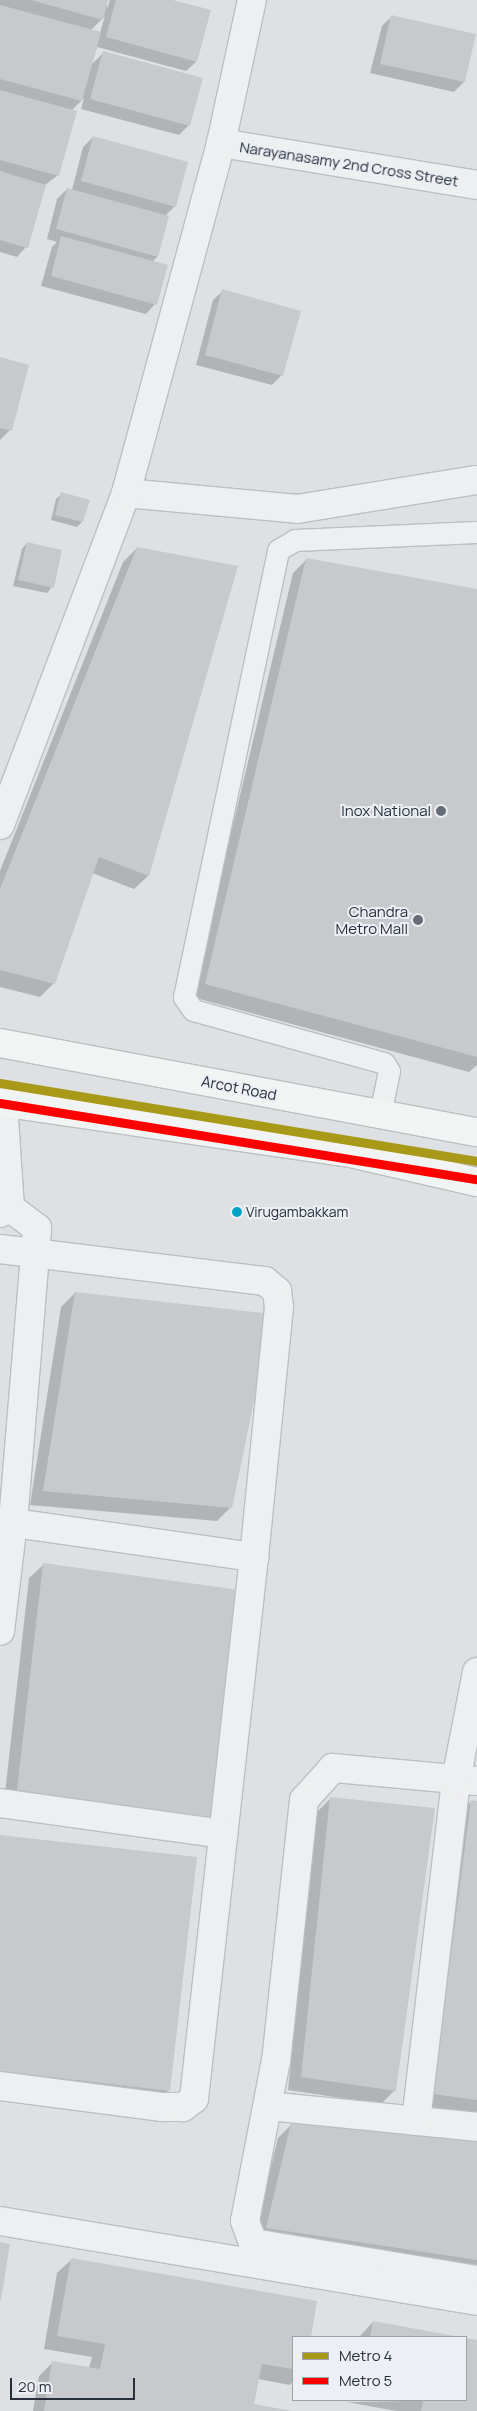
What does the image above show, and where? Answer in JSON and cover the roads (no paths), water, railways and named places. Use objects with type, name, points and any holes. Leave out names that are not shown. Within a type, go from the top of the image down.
[{"type":"main road","name":"Arcot Road","points":[[0,1043],[477,1132]]},
{"type":"main road","points":[[1,1103],[351,1153],[477,1182]]},
{"type":"street","points":[[0,825],[126,493],[221,143],[252,0]]},
{"type":"street","name":"Narayanasamy 2nd Cross Street","points":[[221,143],[477,185]]},
{"type":"street","points":[[126,493],[297,509],[477,480]]},
{"type":"street","points":[[0,1632],[7,1522],[36,1254],[37,1228],[5,1210],[1,1103]]},
{"type":"street","points":[[0,1249],[265,1282],[277,1291],[278,1307],[254,1558],[194,2099],[183,2107],[162,2107],[0,2086]]},
{"type":"street","points":[[7,1522],[254,1558]]},
{"type":"street","points":[[416,2121],[466,1780],[477,1672]]},
{"type":"street","points":[[466,1780],[334,1768],[304,1800],[276,2060],[245,2221],[253,2243],[477,2280]]},
{"type":"street","points":[[0,1803],[223,1834]]},
{"type":"street","points":[[268,2106],[477,2126]]},
{"type":"street","points":[[0,2221],[477,2301]]},
{"type":"lane","points":[[380,1114],[389,1071],[384,1063],[193,1010],[184,997],[278,550],[295,540],[477,532]]},
{"type":"metro line","name":"4","points":[[0,1083],[477,1161]]},
{"type":"metro line","name":"5","points":[[0,1103],[477,1179]]},
{"type":"place","name":"Inox National","points":[[441,811]]},
{"type":"place","name":"Chandra Metro Mall","points":[[418,920]]},
{"type":"place","name":"Virugambakkam","points":[[237,1212]]}]
